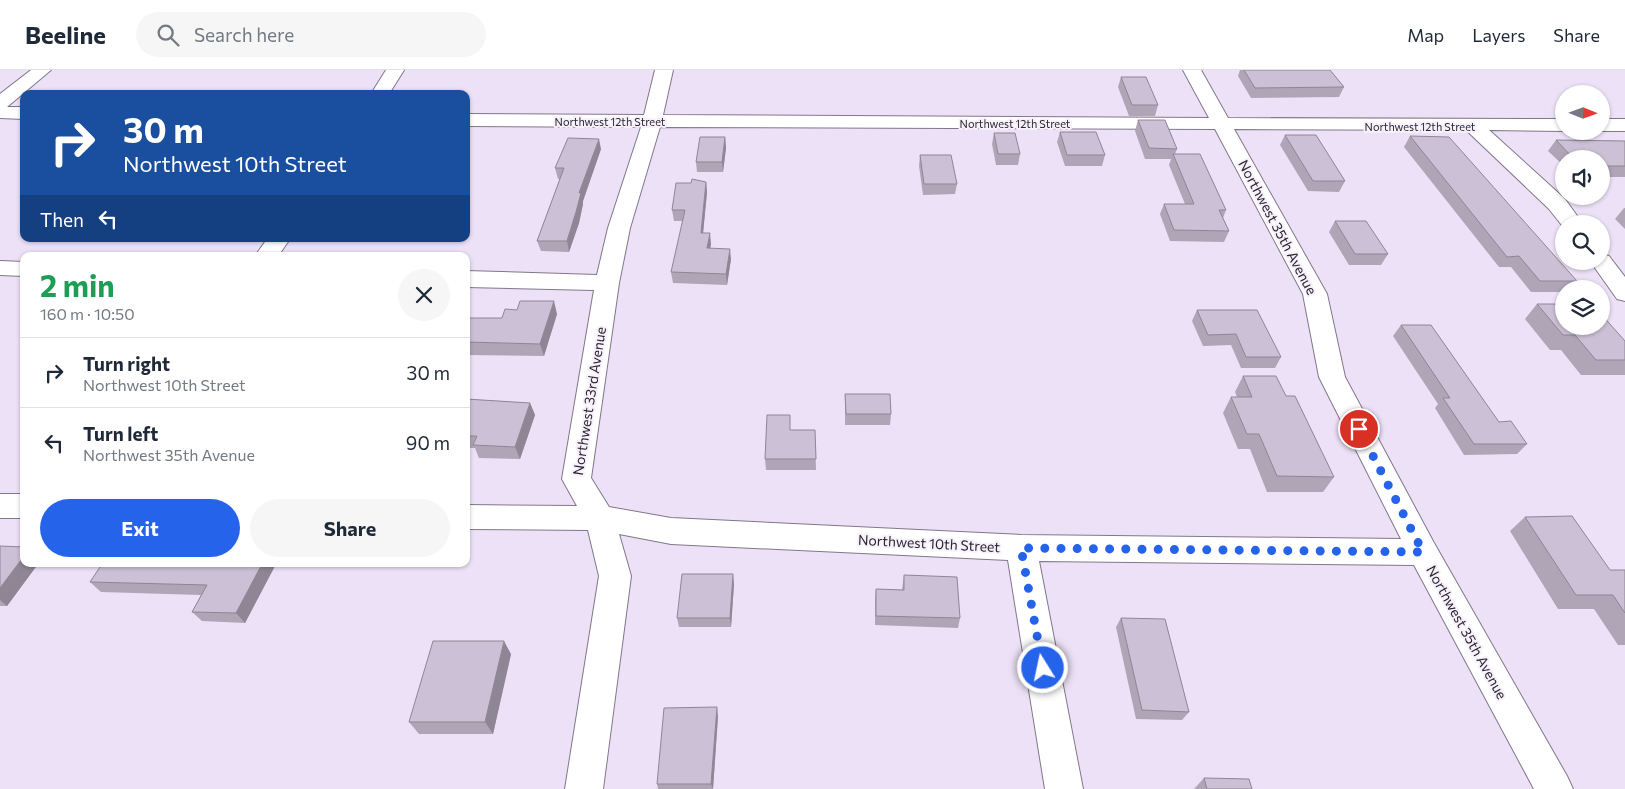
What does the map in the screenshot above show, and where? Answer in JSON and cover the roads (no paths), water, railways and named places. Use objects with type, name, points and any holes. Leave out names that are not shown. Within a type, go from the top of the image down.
[{"type":"street","points":[[0,103],[42,70]]},
{"type":"street","points":[[382,90],[395,70]]},
{"type":"street","name":"Northwest 33rd Avenue","points":[[584,789],[615,576],[600,518],[576,479],[608,283],[619,228],[652,121],[664,70]]},
{"type":"street","name":"Northwest 35th Avenue","points":[[1192,70],[1316,294],[1332,377],[1423,552],[1554,789]]},
{"type":"street","points":[[0,112],[20,113]]},
{"type":"street","name":"Northwest 12th Street","points":[[470,120],[1555,125]]},
{"type":"street","points":[[1610,125],[1625,125]]},
{"type":"street","points":[[1472,126],[1557,204],[1565,215]]},
{"type":"street","points":[[0,268],[20,269]]},
{"type":"street","points":[[1608,270],[1625,293]]},
{"type":"street","points":[[470,279],[608,283]]},
{"type":"street","points":[[0,506],[20,506]]},
{"type":"street","name":"Northwest 10th Street","points":[[470,517],[600,518],[671,531],[1021,548],[1423,552]]},
{"type":"street","points":[[1021,548],[1064,789]]}]
